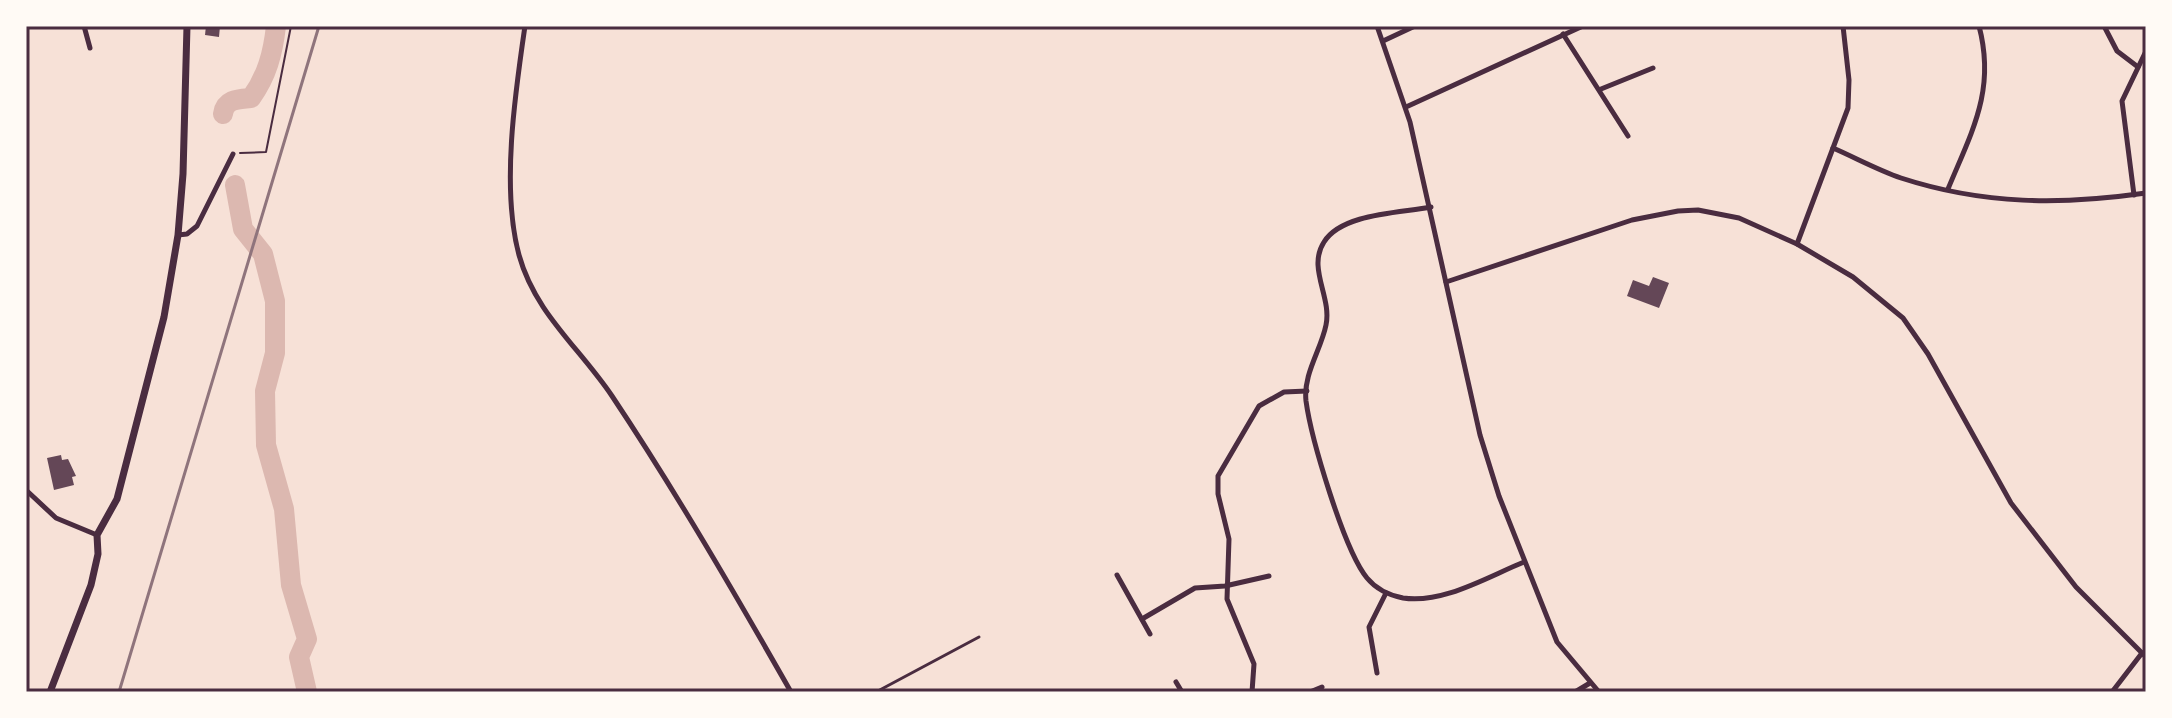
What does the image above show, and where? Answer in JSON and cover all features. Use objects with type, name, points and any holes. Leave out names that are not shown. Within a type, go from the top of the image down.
[{"type":"main road","points":[[50,692],[91,585],[98,554],[97,535],[117,499],[164,317],[178,235],[187,26]]},
{"type":"street","points":[[84,26],[90,48]]},
{"type":"street","points":[[525,26],[518,79],[512,201],[514,233],[526,277],[548,317],[611,394],[738,598],[791,692]]},
{"type":"street","points":[[1377,26],[1406,107],[1480,435],[1524,562],[1557,642],[1599,692]]},
{"type":"street","points":[[1383,41],[1415,26]]},
{"type":"street","points":[[1406,107],[1583,26]]},
{"type":"street","points":[[1797,244],[1849,95],[1843,26]]},
{"type":"street","points":[[1947,189],[1985,91],[1987,61],[1979,26]]},
{"type":"street","points":[[2104,26],[2117,51],[2138,67]]},
{"type":"street","points":[[1563,34],[1574,55],[1601,89],[1628,136]]},
{"type":"street","points":[[2134,195],[2122,101],[2146,51]]},
{"type":"street","points":[[1601,89],[1653,68]]},
{"type":"street","points":[[1833,148],[1899,177],[1947,189],[2034,203],[2146,193]]},
{"type":"street","points":[[178,235],[187,234],[197,226],[233,154]]},
{"type":"street","points":[[1431,207],[1353,222],[1324,241],[1319,274],[1327,322],[1307,391],[1331,493],[1354,559],[1367,578],[1386,593],[1425,599],[1524,562]]},
{"type":"street","points":[[1446,282],[1632,220],[1678,211],[1717,212],[1739,218],[1797,244],[1853,277],[1903,318],[1928,354],[2011,503],[2076,587],[2144,655],[2112,692]]},
{"type":"street","points":[[1252,692],[1254,664],[1230,610],[1225,586],[1229,539],[1218,494],[1218,476],[1259,406],[1284,392],[1307,391]]},
{"type":"street","points":[[26,490],[56,518],[97,535]]},
{"type":"street","points":[[1117,575],[1150,634]]},
{"type":"street","points":[[1142,619],[1195,588],[1225,586],[1269,576]]},
{"type":"street","points":[[1377,673],[1369,627],[1386,593]]},
{"type":"street","points":[[1176,682],[1182,692]]},
{"type":"street","points":[[1575,692],[1590,683]]},
{"type":"street","points":[[1310,692],[1322,687]]},
{"type":"lane","points":[[876,692],[979,637]]},
{"type":"path","points":[[233,154],[266,152],[291,26]]},
{"type":"building","points":[[206,26],[220,26],[219,37],[205,35]]},
{"type":"building","points":[[1653,277],[1669,283],[1659,308],[1627,296],[1633,280],[1649,286]]},
{"type":"building","points":[[61,455],[62,460],[68,459],[76,476],[72,477],[74,485],[54,490],[47,458]]},
{"type":"waterway","points":[[223,114],[226,105],[251,98],[257,90],[268,64],[276,26]]},
{"type":"waterway","points":[[235,185],[243,229],[263,254],[275,301],[275,353],[265,391],[266,445],[284,509],[291,585],[307,639],[299,657],[307,692]]},
{"type":"railway","points":[[119,692],[319,26]]}]
